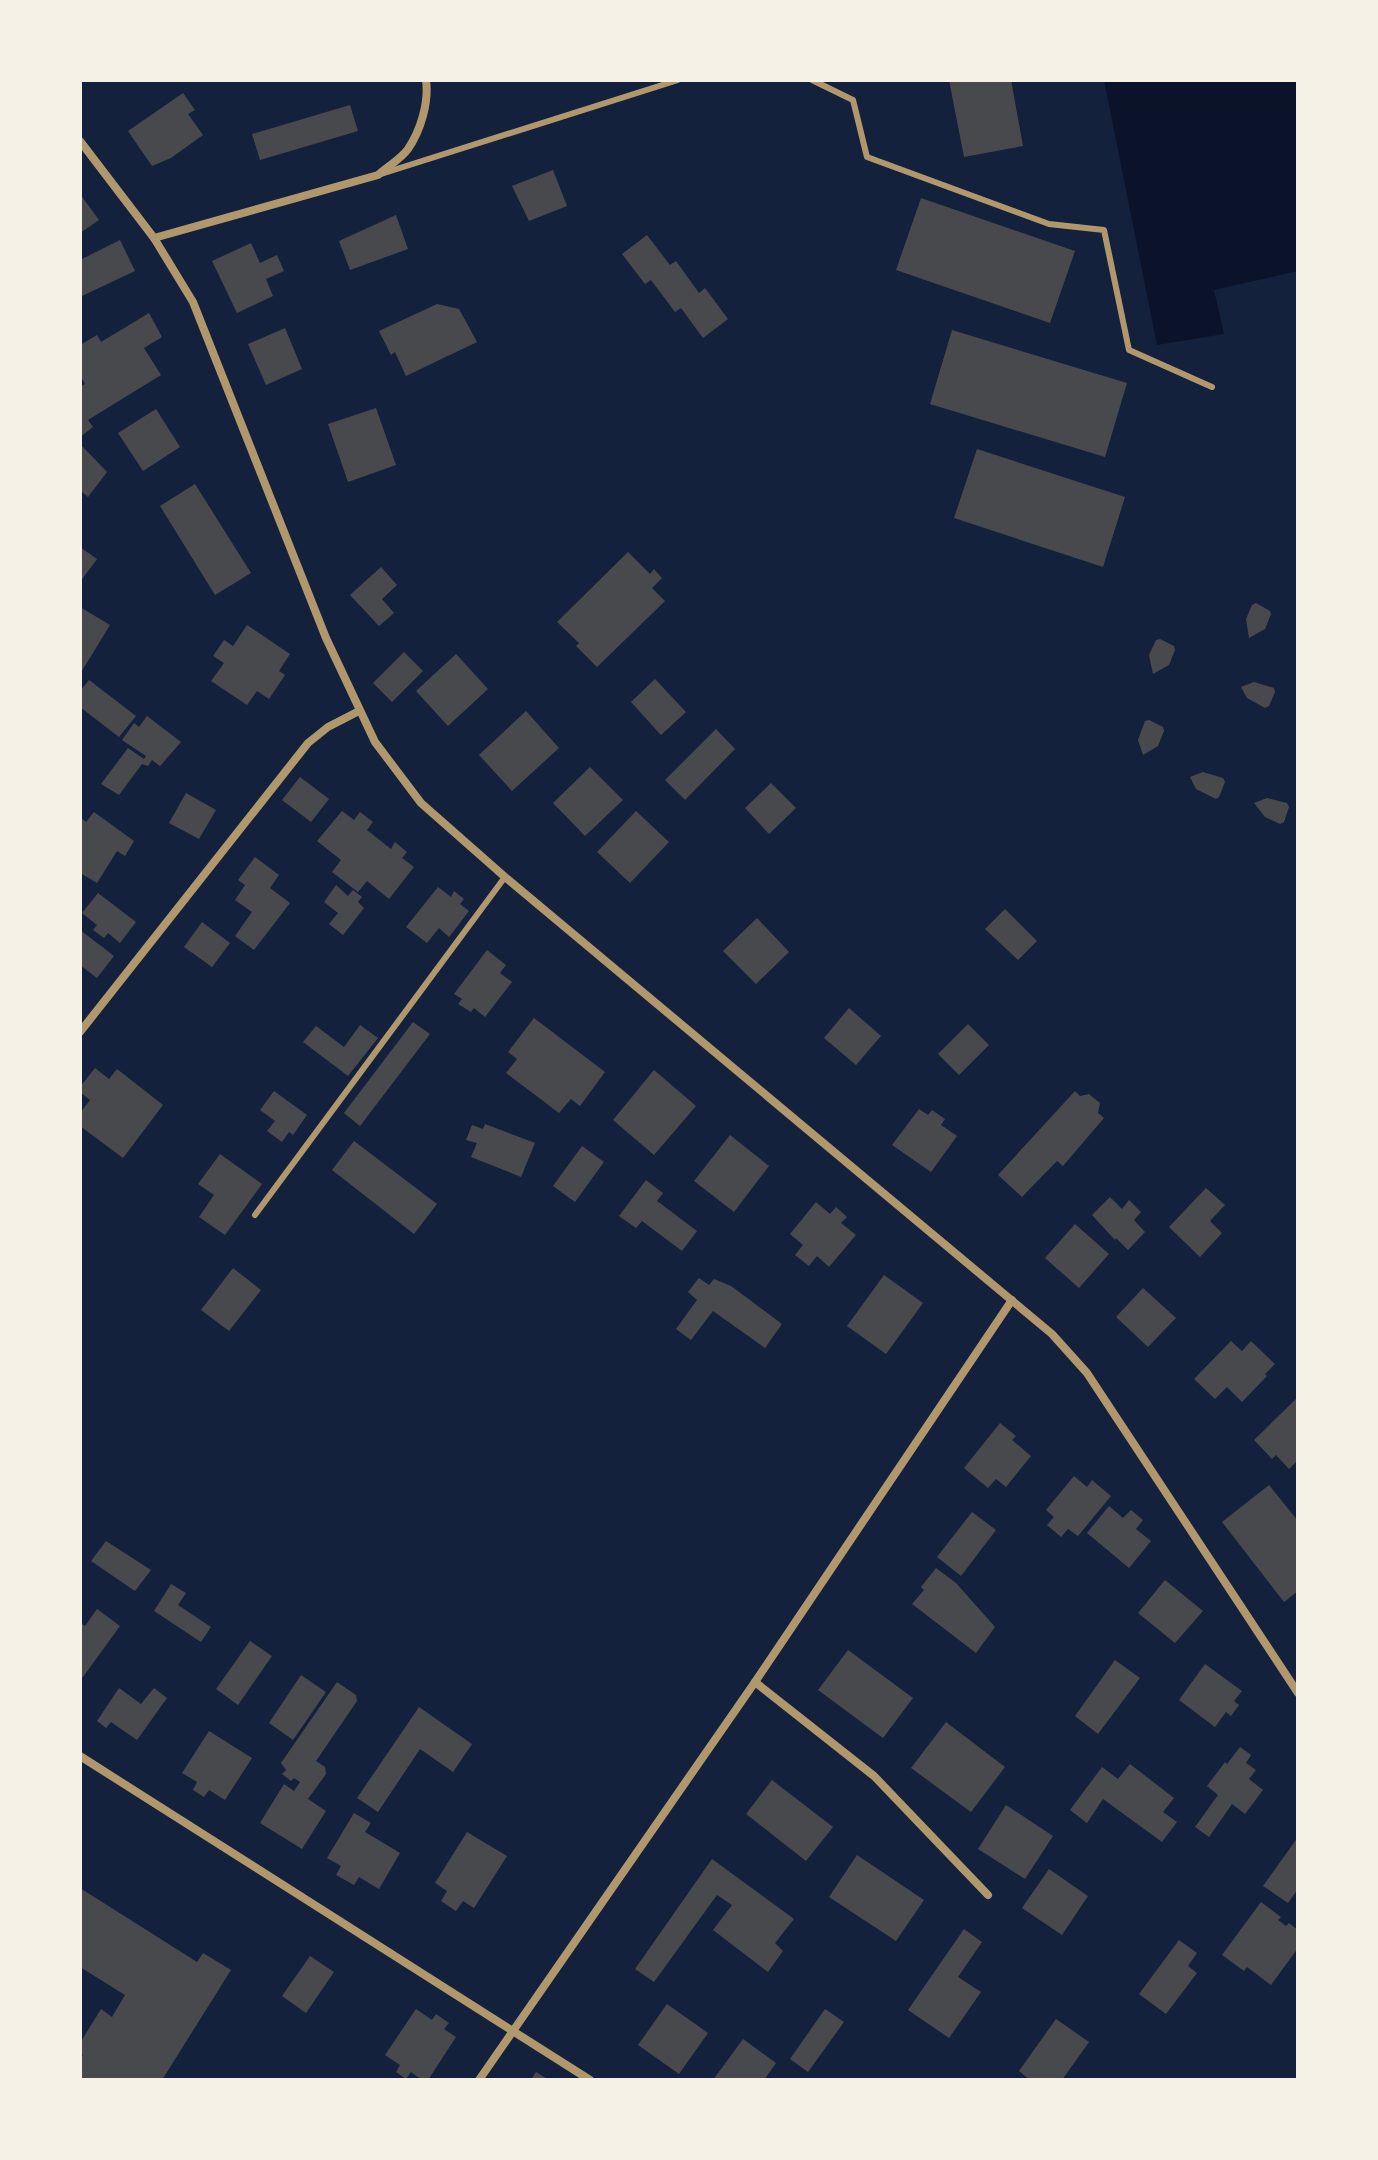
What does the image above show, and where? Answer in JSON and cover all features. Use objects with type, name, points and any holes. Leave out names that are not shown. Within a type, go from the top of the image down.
[{"type":"street","points":[[154,238],[378,175],[407,150],[421,124],[426,80]]},
{"type":"street","points":[[80,141],[154,238],[193,302],[326,638],[359,711],[375,742],[421,803],[505,877],[1052,1334],[1087,1373],[1298,1693]]},
{"type":"street","points":[[80,1032],[308,743],[328,727],[359,711]]},
{"type":"street","points":[[479,2080],[755,1682],[1012,1300]]},
{"type":"street","points":[[755,1682],[874,1776],[988,1895]]},
{"type":"street","points":[[80,1756],[590,2080]]},
{"type":"lane","points":[[378,175],[678,80]]},
{"type":"lane","points":[[812,80],[853,100],[867,157],[1049,224],[1104,230],[1129,350],[1212,387]]},
{"type":"lane","points":[[255,1215],[505,877]]},
{"type":"water","points":[[1104,80],[1298,80],[1298,271],[1214,290],[1224,334],[1157,345]]},
{"type":"building","points":[[949,80],[1011,80],[1023,146],[964,157]]},
{"type":"building","points":[[183,93],[195,110],[188,114],[203,135],[171,158],[152,166],[128,131]]},
{"type":"building","points":[[350,105],[358,131],[260,160],[252,134]]},
{"type":"building","points":[[553,170],[567,206],[529,221],[512,186]]},
{"type":"building","points":[[80,194],[99,220],[80,233]]},
{"type":"building","points":[[921,198],[1075,251],[1050,323],[896,270]]},
{"type":"building","points":[[396,215],[408,249],[350,270],[339,241]]},
{"type":"building","points":[[647,235],[670,265],[676,261],[699,293],[705,288],[728,319],[703,338],[681,308],[675,312],[651,280],[645,284],[622,254]]},
{"type":"building","points":[[120,240],[135,271],[82,296],[80,260]]},
{"type":"building","points":[[251,243],[260,263],[277,255],[284,271],[266,279],[273,296],[237,313],[212,261]]},
{"type":"building","points":[[437,304],[459,309],[477,342],[406,376],[395,352],[391,355],[379,331]]},
{"type":"building","points":[[149,313],[162,337],[144,348],[161,375],[88,420],[93,427],[80,437],[80,387],[85,384],[80,375],[80,345],[97,335],[101,342]]},
{"type":"building","points":[[285,328],[302,369],[266,385],[248,344]]},
{"type":"building","points":[[952,330],[1127,383],[1105,457],[930,404]]},
{"type":"building","points":[[376,408],[396,465],[348,482],[328,424]]},
{"type":"building","points":[[156,409],[180,447],[143,471],[118,433]]},
{"type":"building","points":[[80,444],[107,472],[88,497],[80,490]]},
{"type":"building","points":[[977,449],[1125,497],[1103,567],[954,518]]},
{"type":"building","points":[[195,484],[251,573],[215,595],[160,506]]},
{"type":"building","points":[[80,547],[97,559],[80,582]]},
{"type":"building","points":[[628,552],[650,574],[654,569],[662,578],[652,588],[665,601],[597,667],[576,646],[579,643],[557,622]]},
{"type":"building","points":[[381,567],[397,585],[382,599],[394,613],[379,626],[350,595]]},
{"type":"building","points":[[1256,603],[1271,614],[1265,629],[1249,638],[1246,619]]},
{"type":"building","points":[[80,607],[110,625],[80,674]]},
{"type":"building","points":[[247,625],[290,654],[279,671],[285,675],[269,699],[257,691],[247,705],[211,681],[224,663],[213,656],[224,640],[233,646]]},
{"type":"building","points":[[1156,640],[1174,646],[1175,650],[1169,665],[1153,674],[1149,655]]},
{"type":"building","points":[[404,652],[423,671],[392,702],[373,683]]},
{"type":"building","points":[[456,654],[488,689],[448,726],[416,691]]},
{"type":"building","points":[[655,679],[686,712],[661,735],[631,702]]},
{"type":"building","points":[[89,680],[136,716],[119,737],[80,707],[80,691]]},
{"type":"building","points":[[1254,682],[1274,688],[1269,706],[1265,708],[1247,698],[1241,687]]},
{"type":"building","points":[[526,711],[559,748],[512,791],[479,755]]},
{"type":"building","points":[[147,716],[181,742],[160,766],[152,760],[148,766],[142,764],[119,795],[101,784],[128,748],[144,759],[146,756],[122,740],[134,723],[139,727]]},
{"type":"building","points":[[1145,721],[1163,727],[1164,731],[1158,746],[1143,755],[1138,740]]},
{"type":"building","points":[[716,729],[735,749],[685,800],[665,780]]},
{"type":"building","points":[[590,767],[623,800],[585,836],[553,803]]},
{"type":"building","points":[[1203,772],[1223,778],[1225,782],[1216,799],[1196,789],[1190,777]]},
{"type":"building","points":[[300,777],[329,799],[311,822],[282,800]]},
{"type":"building","points":[[771,783],[796,808],[769,834],[745,808]]},
{"type":"building","points":[[186,793],[216,810],[199,839],[169,823]]},
{"type":"building","points":[[1267,798],[1287,803],[1289,807],[1284,822],[1280,824],[1265,817],[1254,803]]},
{"type":"building","points":[[342,811],[354,820],[360,812],[373,822],[367,830],[391,849],[395,842],[407,852],[402,858],[414,867],[389,899],[367,881],[358,892],[332,872],[341,860],[317,841]]},
{"type":"building","points":[[636,811],[669,842],[630,883],[597,852]]},
{"type":"building","points":[[94,812],[134,841],[125,856],[117,851],[97,883],[80,873],[80,817],[86,822]]},
{"type":"building","points":[[255,857],[279,875],[270,888],[290,903],[254,950],[235,936],[252,912],[235,900],[245,885],[238,880]]},
{"type":"building","points":[[336,885],[348,896],[353,890],[362,897],[358,902],[364,908],[343,935],[329,924],[338,913],[324,902]]},
{"type":"building","points":[[438,887],[451,897],[454,891],[464,899],[460,904],[469,911],[449,937],[439,928],[427,943],[406,927]]},
{"type":"building","points":[[98,893],[136,922],[120,943],[108,933],[104,938],[93,930],[97,925],[82,913]]},
{"type":"building","points":[[1005,909],[1037,941],[1018,960],[985,929]]},
{"type":"building","points":[[757,918],[789,952],[756,984],[723,951]]},
{"type":"building","points":[[202,922],[230,943],[212,967],[184,947]]},
{"type":"building","points":[[80,930],[114,956],[97,978],[80,965]]},
{"type":"building","points":[[487,950],[506,965],[500,973],[512,982],[485,1017],[474,1008],[471,1012],[458,1004],[462,999],[454,994]]},
{"type":"building","points":[[849,1008],[881,1036],[856,1065],[824,1038]]},
{"type":"building","points":[[534,1018],[605,1072],[580,1106],[571,1099],[559,1113],[506,1073],[517,1059],[508,1052]]},
{"type":"building","points":[[413,1022],[430,1034],[360,1126],[344,1113]]},
{"type":"building","points":[[968,1024],[989,1045],[959,1075],[938,1054]]},
{"type":"building","points":[[360,1025],[378,1038],[348,1076],[303,1042],[316,1026],[344,1047]]},
{"type":"building","points":[[95,1068],[109,1079],[117,1069],[163,1105],[123,1158],[80,1126],[80,1113],[90,1100],[80,1092],[80,1087]]},
{"type":"building","points":[[654,1070],[696,1106],[654,1155],[613,1120]]},
{"type":"building","points":[[274,1091],[307,1115],[293,1135],[289,1132],[282,1142],[267,1131],[275,1121],[260,1110]]},
{"type":"building","points":[[1075,1091],[1080,1096],[1089,1094],[1100,1103],[1098,1113],[1104,1118],[1063,1166],[1057,1161],[1022,1197],[998,1175]]},
{"type":"building","points":[[919,1109],[928,1115],[932,1110],[945,1119],[941,1125],[957,1136],[931,1172],[892,1145]]},
{"type":"building","points":[[485,1124],[535,1143],[521,1177],[471,1157],[477,1143],[466,1140],[472,1125],[483,1129]]},
{"type":"building","points":[[730,1135],[769,1166],[734,1212],[694,1181]]},
{"type":"building","points":[[354,1141],[437,1204],[414,1234],[332,1170]]},
{"type":"building","points":[[582,1146],[604,1162],[575,1202],[553,1186]]},
{"type":"building","points":[[220,1154],[262,1184],[225,1235],[199,1217],[214,1195],[198,1184]]},
{"type":"building","points":[[646,1180],[663,1193],[657,1201],[697,1231],[682,1251],[642,1221],[636,1228],[619,1216]]},
{"type":"building","points":[[1206,1188],[1225,1205],[1210,1221],[1222,1233],[1200,1257],[1169,1227]]},
{"type":"building","points":[[1110,1197],[1122,1209],[1129,1200],[1141,1212],[1134,1220],[1145,1232],[1128,1250],[1092,1215]]},
{"type":"building","points":[[816,1202],[830,1214],[836,1207],[847,1217],[841,1223],[856,1235],[829,1267],[817,1256],[809,1266],[795,1255],[803,1245],[790,1234]]},
{"type":"building","points":[[1075,1224],[1109,1254],[1079,1288],[1045,1258]]},
{"type":"building","points":[[233,1268],[261,1290],[229,1331],[201,1310]]},
{"type":"building","points":[[884,1275],[923,1303],[886,1354],[847,1326]]},
{"type":"building","points":[[699,1278],[709,1285],[714,1279],[731,1286],[782,1324],[765,1348],[713,1311],[691,1340],[676,1329],[697,1300],[688,1292]]},
{"type":"building","points":[[1143,1288],[1176,1318],[1148,1347],[1116,1317]]},
{"type":"building","points":[[1231,1341],[1242,1351],[1251,1341],[1275,1364],[1242,1402],[1227,1387],[1215,1399],[1194,1379]]},
{"type":"building","points":[[1298,1397],[1298,1460],[1289,1469],[1276,1455],[1272,1459],[1254,1440]]},
{"type":"building","points":[[1000,1423],[1016,1436],[1012,1440],[1031,1456],[1006,1487],[996,1479],[988,1488],[964,1468]]},
{"type":"building","points":[[1074,1476],[1087,1487],[1092,1480],[1111,1496],[1078,1536],[1068,1529],[1061,1537],[1047,1525],[1054,1517],[1046,1510]]},
{"type":"building","points":[[1269,1485],[1298,1521],[1298,1591],[1284,1602],[1222,1522]]},
{"type":"building","points":[[1109,1506],[1123,1518],[1131,1510],[1143,1520],[1136,1529],[1151,1541],[1129,1568],[1087,1533]]},
{"type":"building","points":[[972,1512],[996,1530],[961,1576],[937,1557]]},
{"type":"building","points":[[106,1541],[151,1570],[135,1591],[91,1561]]},
{"type":"building","points":[[936,1568],[956,1583],[995,1627],[976,1653],[912,1604]]},
{"type":"building","points":[[1165,1580],[1203,1611],[1175,1643],[1138,1613]]},
{"type":"building","points":[[171,1584],[186,1593],[178,1605],[211,1627],[201,1642],[154,1611]]},
{"type":"building","points":[[97,1609],[120,1626],[80,1681],[80,1623],[85,1626]]},
{"type":"building","points":[[250,1641],[272,1656],[238,1705],[216,1689]]},
{"type":"building","points":[[848,1650],[913,1698],[883,1738],[818,1690]]},
{"type":"building","points":[[1115,1660],[1140,1678],[1098,1734],[1075,1716]]},
{"type":"building","points":[[1205,1664],[1242,1691],[1234,1701],[1239,1705],[1231,1716],[1226,1712],[1215,1727],[1179,1700]]},
{"type":"building","points":[[301,1675],[326,1692],[293,1740],[269,1723]]},
{"type":"building","points":[[337,1682],[356,1695],[357,1701],[316,1761],[325,1767],[326,1774],[308,1799],[326,1811],[302,1849],[260,1823],[284,1784],[294,1791],[300,1782],[294,1778],[291,1781],[282,1774],[286,1770],[281,1763]]},
{"type":"building","points":[[119,1688],[141,1704],[154,1688],[167,1698],[137,1740],[111,1722],[106,1728],[97,1721]]},
{"type":"building","points":[[419,1707],[472,1744],[453,1772],[420,1749],[378,1812],[357,1798]]},
{"type":"building","points":[[946,1722],[1005,1767],[971,1812],[911,1768]]},
{"type":"building","points":[[209,1731],[252,1758],[225,1800],[209,1790],[204,1797],[193,1790],[197,1782],[182,1773]]},
{"type":"building","points":[[1240,1747],[1251,1755],[1246,1763],[1256,1770],[1249,1779],[1263,1790],[1245,1814],[1232,1804],[1209,1837],[1195,1827],[1218,1795],[1207,1786]]},
{"type":"building","points":[[1130,1764],[1174,1798],[1163,1812],[1177,1822],[1162,1842],[1103,1799],[1087,1823],[1070,1810],[1102,1767],[1118,1779]]},
{"type":"building","points":[[772,1780],[833,1827],[806,1861],[746,1814]]},
{"type":"building","points":[[1006,1805],[1053,1836],[1025,1879],[978,1849]]},
{"type":"building","points":[[354,1813],[371,1823],[365,1832],[400,1853],[379,1889],[359,1877],[354,1885],[336,1875],[341,1866],[327,1858]]},
{"type":"building","points":[[467,1832],[507,1856],[474,1908],[463,1901],[456,1911],[441,1901],[447,1891],[435,1883]]},
{"type":"building","points":[[1298,1837],[1298,1889],[1288,1903],[1263,1886]]},
{"type":"building","points":[[857,1855],[924,1900],[896,1941],[829,1897]]},
{"type":"building","points":[[712,1859],[794,1919],[775,1943],[783,1951],[768,1972],[713,1930],[732,1905],[717,1895],[654,1982],[635,1969]]},
{"type":"building","points":[[1049,1869],[1088,1896],[1062,1935],[1022,1908]]},
{"type":"building","points":[[80,1888],[197,1962],[203,1953],[231,1970],[162,2080],[80,2080],[80,2059],[83,2055],[80,2053],[80,2043],[101,2009],[112,2017],[125,1995],[80,1967]]},
{"type":"building","points":[[1261,1902],[1281,1917],[1278,1920],[1298,1930],[1298,1948],[1271,1985],[1247,1967],[1244,1971],[1222,1955]]},
{"type":"building","points":[[964,1929],[982,1942],[958,1977],[981,1992],[949,2038],[908,2010]]},
{"type":"building","points":[[1179,1940],[1197,1953],[1188,1966],[1197,1973],[1166,2014],[1139,1994]]},
{"type":"building","points":[[310,1956],[334,1972],[306,2013],[282,1996]]},
{"type":"building","points":[[667,2004],[708,2033],[679,2074],[638,2045]]},
{"type":"building","points":[[416,2009],[432,2020],[436,2014],[449,2023],[444,2029],[456,2037],[428,2080],[422,2080],[411,2072],[406,2079],[396,2072],[400,2065],[385,2055]]},
{"type":"building","points":[[825,2009],[844,2022],[808,2072],[790,2059]]},
{"type":"building","points":[[1056,2019],[1089,2042],[1062,2080],[1030,2080],[1019,2071]]},
{"type":"building","points":[[743,2039],[776,2063],[764,2080],[713,2080]]},
{"type":"building","points":[[536,2072],[549,2080],[531,2080]]}]
